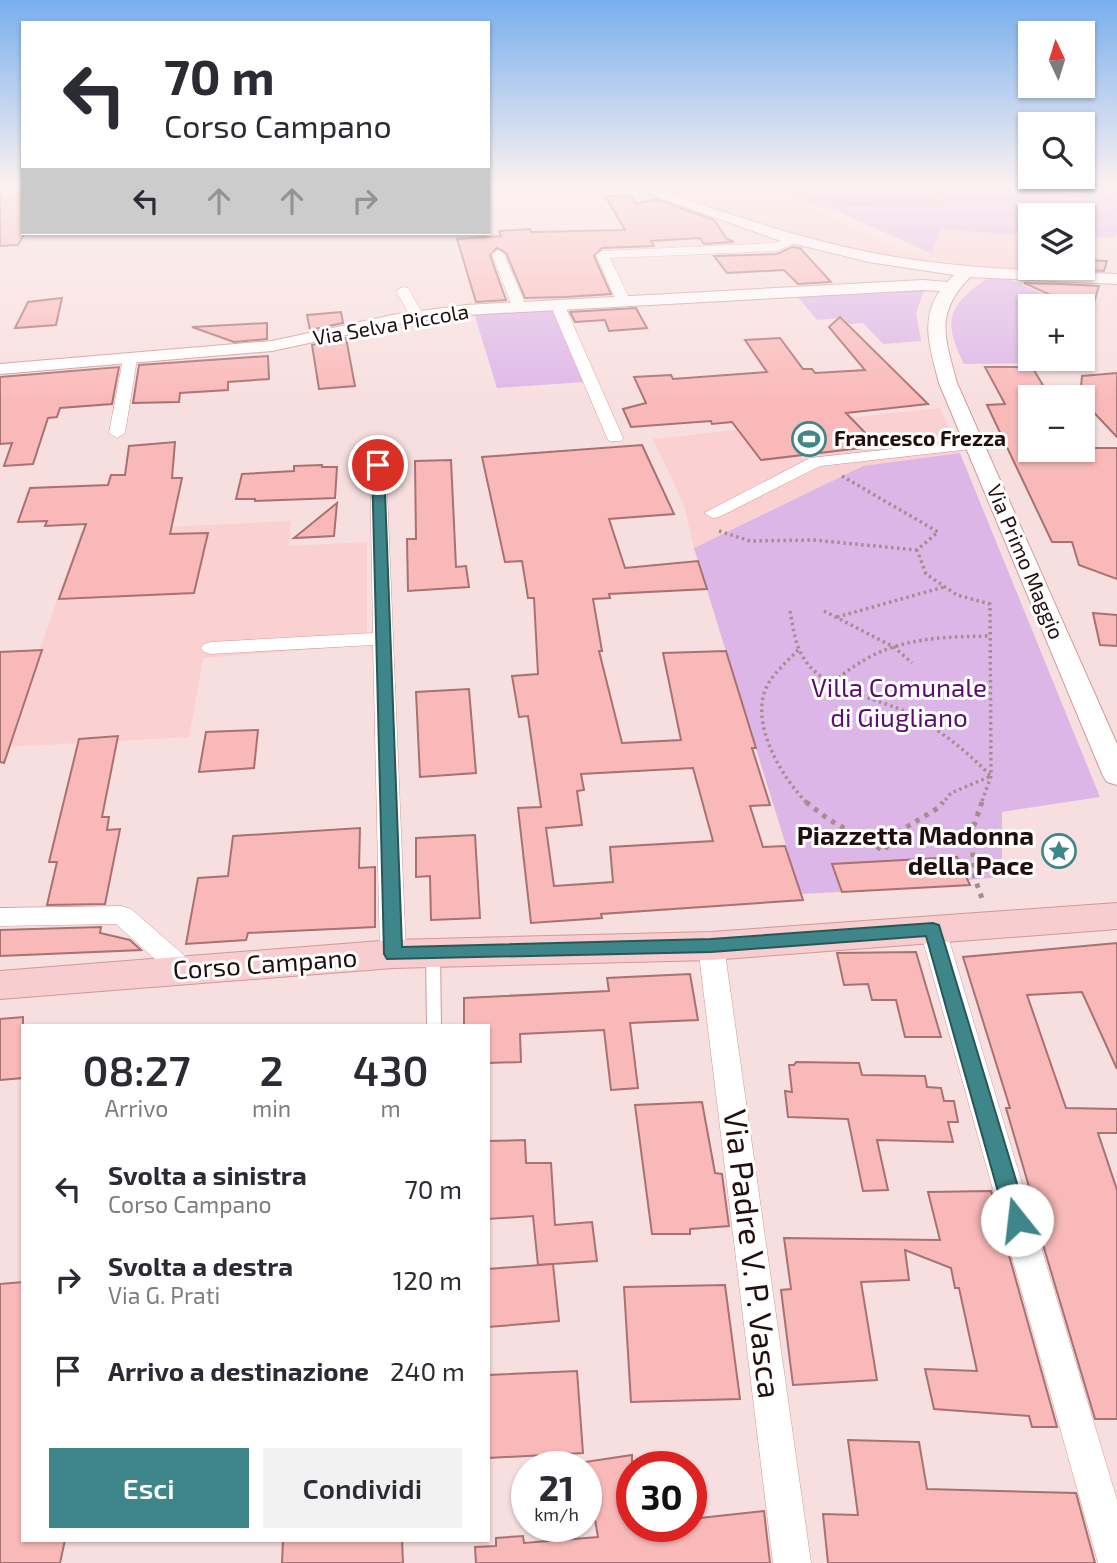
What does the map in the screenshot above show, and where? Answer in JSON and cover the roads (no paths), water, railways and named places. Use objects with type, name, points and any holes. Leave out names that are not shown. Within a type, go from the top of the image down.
[{"type":"main road","name":"Corso Campano","points":[[0,985],[393,954],[711,946],[1117,916]]},
{"type":"street","points":[[499,256],[519,306]]},
{"type":"street","points":[[602,256],[623,300]]},
{"type":"street","points":[[864,256],[958,280],[1117,279]]},
{"type":"street","name":"Via Selva Piccola","points":[[0,369],[272,346],[417,316],[519,306],[923,285],[958,280]]},
{"type":"street","name":"Via Primo Maggio","points":[[958,280],[942,298],[936,315],[937,338],[947,383],[1117,776]]},
{"type":"street","points":[[402,291],[417,316]]},
{"type":"street","points":[[557,304],[615,438]]},
{"type":"street","points":[[117,433],[130,359]]},
{"type":"street","points":[[713,513],[816,461],[974,445]]},
{"type":"street","points":[[378,465],[393,954]]},
{"type":"street","points":[[211,648],[384,638]]},
{"type":"street","points":[[0,917],[122,915],[184,970]]},
{"type":"street","points":[[933,930],[1117,1563]]},
{"type":"street","name":"Via Padre V. P. Vasca","points":[[711,946],[792,1563]]},
{"type":"lane","points":[[433,953],[434,1024]]},
{"type":"place","name":"Francesco Frezza","points":[[809,439]]},
{"type":"place","name":"Piazzetta Madonna della Pace","points":[[1059,851]]},
{"type":"park label","name":"Villa Comunale di Giugliano","points":[[899,703]]}]
